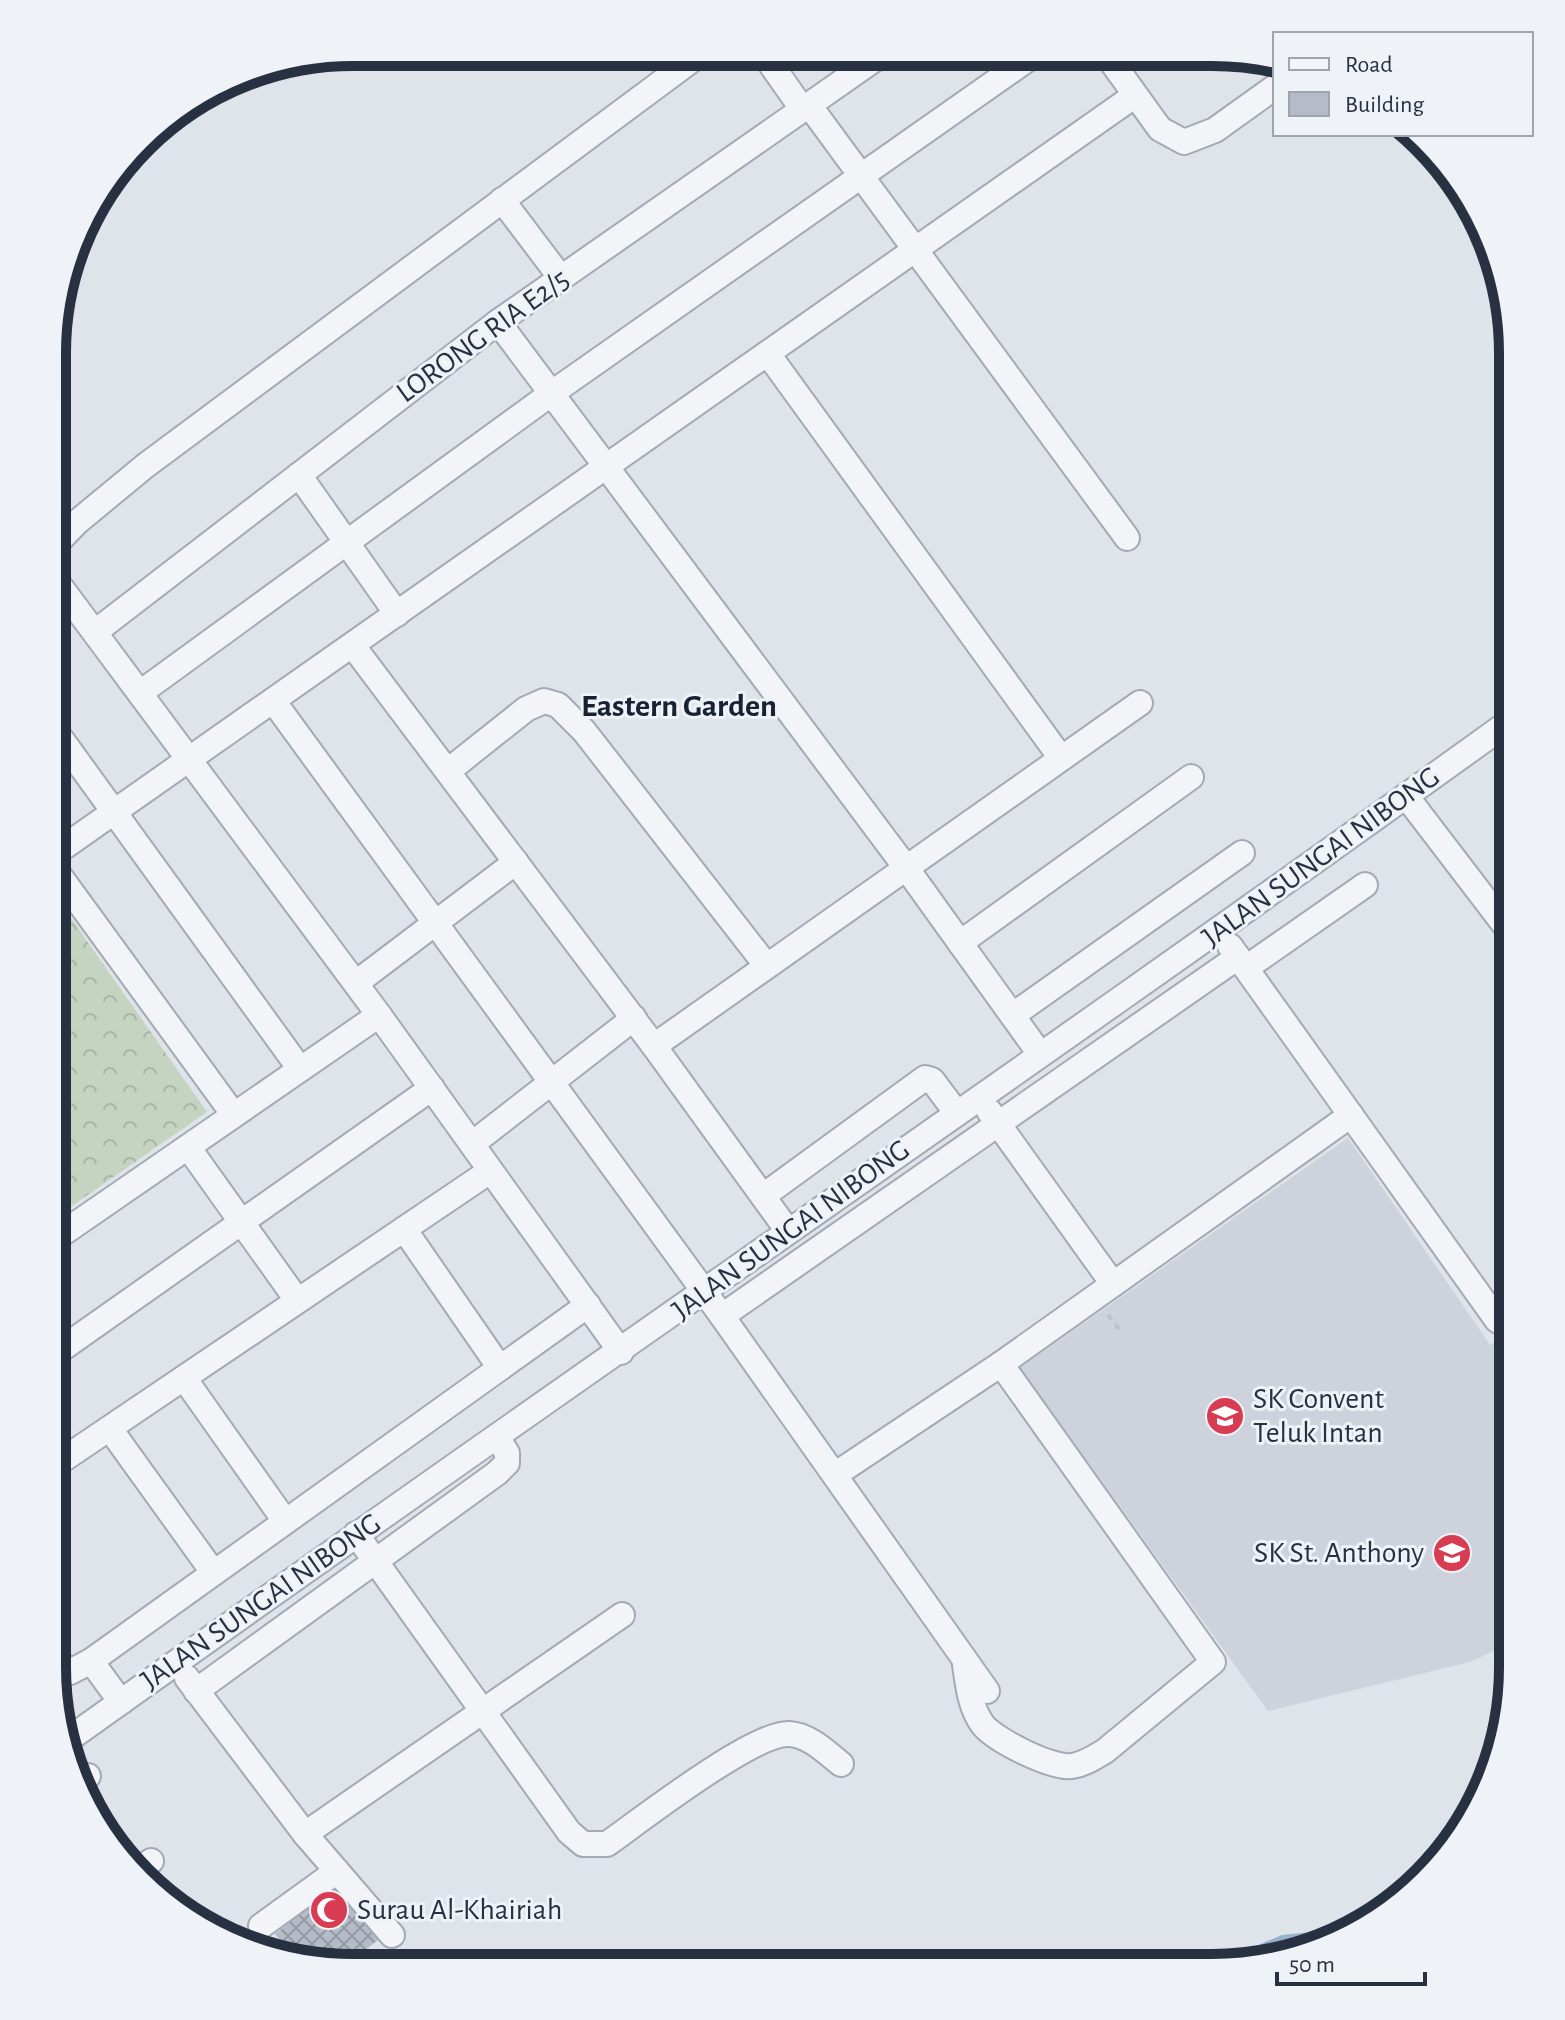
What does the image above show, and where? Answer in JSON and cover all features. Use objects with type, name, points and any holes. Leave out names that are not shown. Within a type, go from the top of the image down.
[{"type":"street","points":[[66,533],[145,466],[683,66]]},
{"type":"street","points":[[773,66],[860,175],[1127,538]]},
{"type":"street","name":"LORONG RIA E2/5","points":[[95,632],[498,322],[865,66]]},
{"type":"street","points":[[140,693],[552,393],[1018,66]]},
{"type":"street","points":[[1114,66],[1160,129],[1184,142],[1215,130],[1273,88]]},
{"type":"street","points":[[66,846],[190,762],[1134,96]]},
{"type":"street","points":[[502,200],[561,278]]},
{"type":"street","points":[[498,322],[907,869],[1040,1054]]},
{"type":"street","points":[[768,354],[1061,758]]},
{"type":"street","points":[[299,475],[397,614]]},
{"type":"street","points":[[66,594],[356,983],[621,1352]]},
{"type":"street","points":[[353,646],[634,1018],[788,1231]]},
{"type":"street","points":[[448,771],[526,709],[544,701],[558,705],[584,731],[766,965]]},
{"type":"street","points":[[274,702],[836,1474],[987,1691]]},
{"type":"street","points":[[654,1046],[1140,703]]},
{"type":"street","name":"JALAN SUNGAI NIBONG","points":[[75,1735],[356,1534],[705,1293],[956,1112],[1220,931],[1499,729]]},
{"type":"street","points":[[66,746],[300,1069]]},
{"type":"street","points":[[960,943],[1191,777]]},
{"type":"street","points":[[1406,796],[1499,918]]},
{"type":"street","points":[[1013,1015],[1242,853]]},
{"type":"street","points":[[356,983],[516,862]]},
{"type":"street","points":[[66,884],[234,1115]]},
{"type":"street","points":[[722,1316],[998,1123],[1365,885]]},
{"type":"street","points":[[1220,931],[1499,1321]]},
{"type":"street","points":[[66,1231],[379,1015]]},
{"type":"street","points":[[472,1144],[634,1018]]},
{"type":"street","points":[[763,1196],[925,1078],[932,1080],[956,1112]]},
{"type":"street","points":[[66,1346],[432,1088]]},
{"type":"street","points":[[979,1096],[1113,1284]]},
{"type":"street","points":[[836,1474],[1001,1364],[1351,1115]]},
{"type":"street","points":[[188,1147],[297,1300]]},
{"type":"street","points":[[66,1458],[490,1171]]},
{"type":"street","points":[[404,1229],[500,1368]]},
{"type":"street","points":[[66,1669],[70,1672],[91,1661],[588,1305]]},
{"type":"street","points":[[964,1657],[971,1700],[982,1724],[996,1737],[1068,1767],[1086,1762],[1105,1751],[1213,1662],[1001,1364]]},
{"type":"street","points":[[184,1378],[285,1521]]},
{"type":"street","points":[[110,1429],[213,1572]]},
{"type":"street","points":[[196,1691],[497,1473],[507,1463],[507,1453],[497,1437]]},
{"type":"street","points":[[356,1534],[481,1714],[569,1832],[583,1844],[599,1847],[743,1751],[775,1734],[793,1733],[815,1743],[841,1764]]},
{"type":"street","points":[[305,1834],[622,1615]]},
{"type":"street","points":[[91,1661],[121,1702]]},
{"type":"street","points":[[175,1663],[305,1834],[392,1935]]},
{"type":"street","points":[[261,1926],[337,1871]]},
{"type":"shaded area","name":"SK Convent Teluk Intan","points":[[1348,1138],[1490,1345],[1499,1339],[1499,1649],[1470,1662],[1268,1711],[1020,1368]]},
{"type":"green space","points":[[66,911],[207,1112],[66,1210]]},
{"type":"water","points":[[1325,1931],[1287,1944],[1241,1952],[1282,1935]]},
{"type":"building","name":"Surau Al-Khairiah","points":[[334,1886],[378,1940],[360,1954],[347,1954],[344,1950],[340,1953],[315,1952],[284,1945],[275,1934]]},
{"type":"place","name":"SK Convent Teluk Intan","points":[[1225,1416]]},
{"type":"place","name":"SK St. Anthony","points":[[1452,1553]]},
{"type":"place","name":"Surau Al-Khairiah","points":[[329,1910]]},
{"type":"district","name":"Eastern Garden","points":[[679,706]]}]
